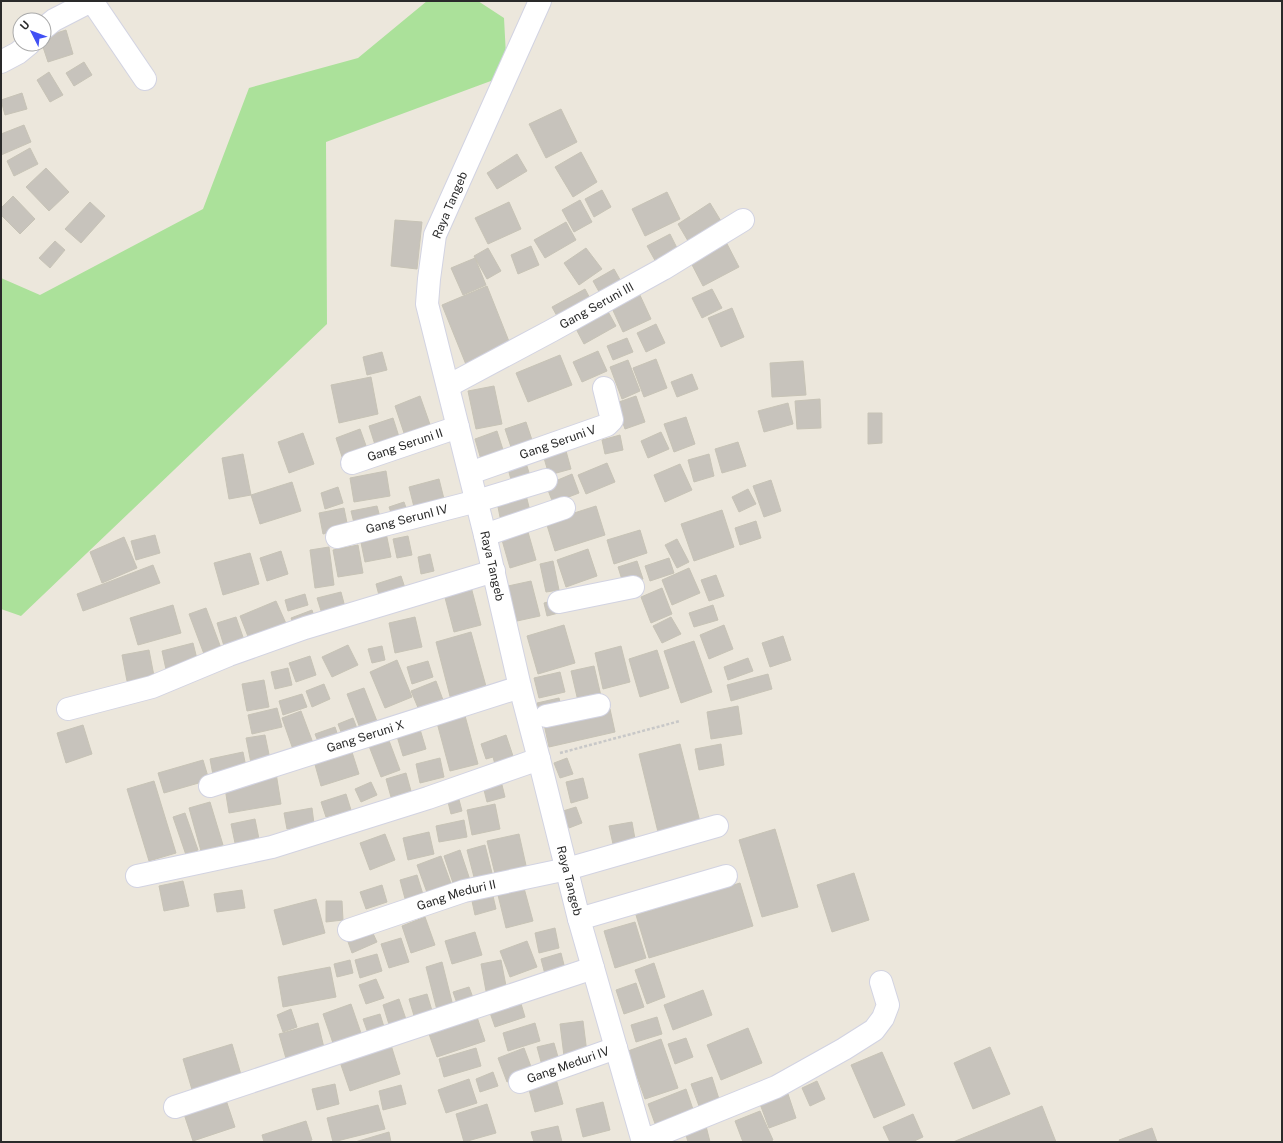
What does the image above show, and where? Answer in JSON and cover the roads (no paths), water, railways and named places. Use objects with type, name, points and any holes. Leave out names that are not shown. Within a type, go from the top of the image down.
[{"type":"street","points":[[52,22],[92,1],[145,79]]},
{"type":"street","name":"Raya Tangeb","points":[[540,1],[435,235],[427,304],[494,571],[520,687],[579,919],[643,1142]]},
{"type":"street","points":[[1,62],[19,52]]},
{"type":"street","name":"Gang Seruni III","points":[[448,386],[551,332],[663,270],[744,220]]},
{"type":"street","name":"Gang Seruni V","points":[[470,474],[607,425],[612,420],[604,388]]},
{"type":"street","name":"Gang Seruni II","points":[[352,463],[458,427]]},
{"type":"street","name":"Gang SerunI IV","points":[[337,537],[476,501],[546,480]]},
{"type":"street","points":[[485,535],[564,508]]},
{"type":"street","points":[[68,709],[152,687],[229,655],[304,628],[494,571]]},
{"type":"street","points":[[559,602],[633,587]]},
{"type":"street","name":"Gang Seruni X","points":[[210,786],[520,687]]},
{"type":"street","points":[[546,716],[598,705]]},
{"type":"street","points":[[137,876],[272,847],[428,798],[539,759]]},
{"type":"street","name":"Gang Meduri II","points":[[349,930],[464,891],[567,869],[716,826]]},
{"type":"street","points":[[579,919],[726,876]]},
{"type":"street","points":[[175,1108],[593,968]]},
{"type":"street","points":[[643,1142],[776,1087],[844,1049],[874,1030],[883,1018],[888,1005],[881,982]]},
{"type":"street","name":"Gang Meduri IV","points":[[520,1082],[616,1048]]}]
